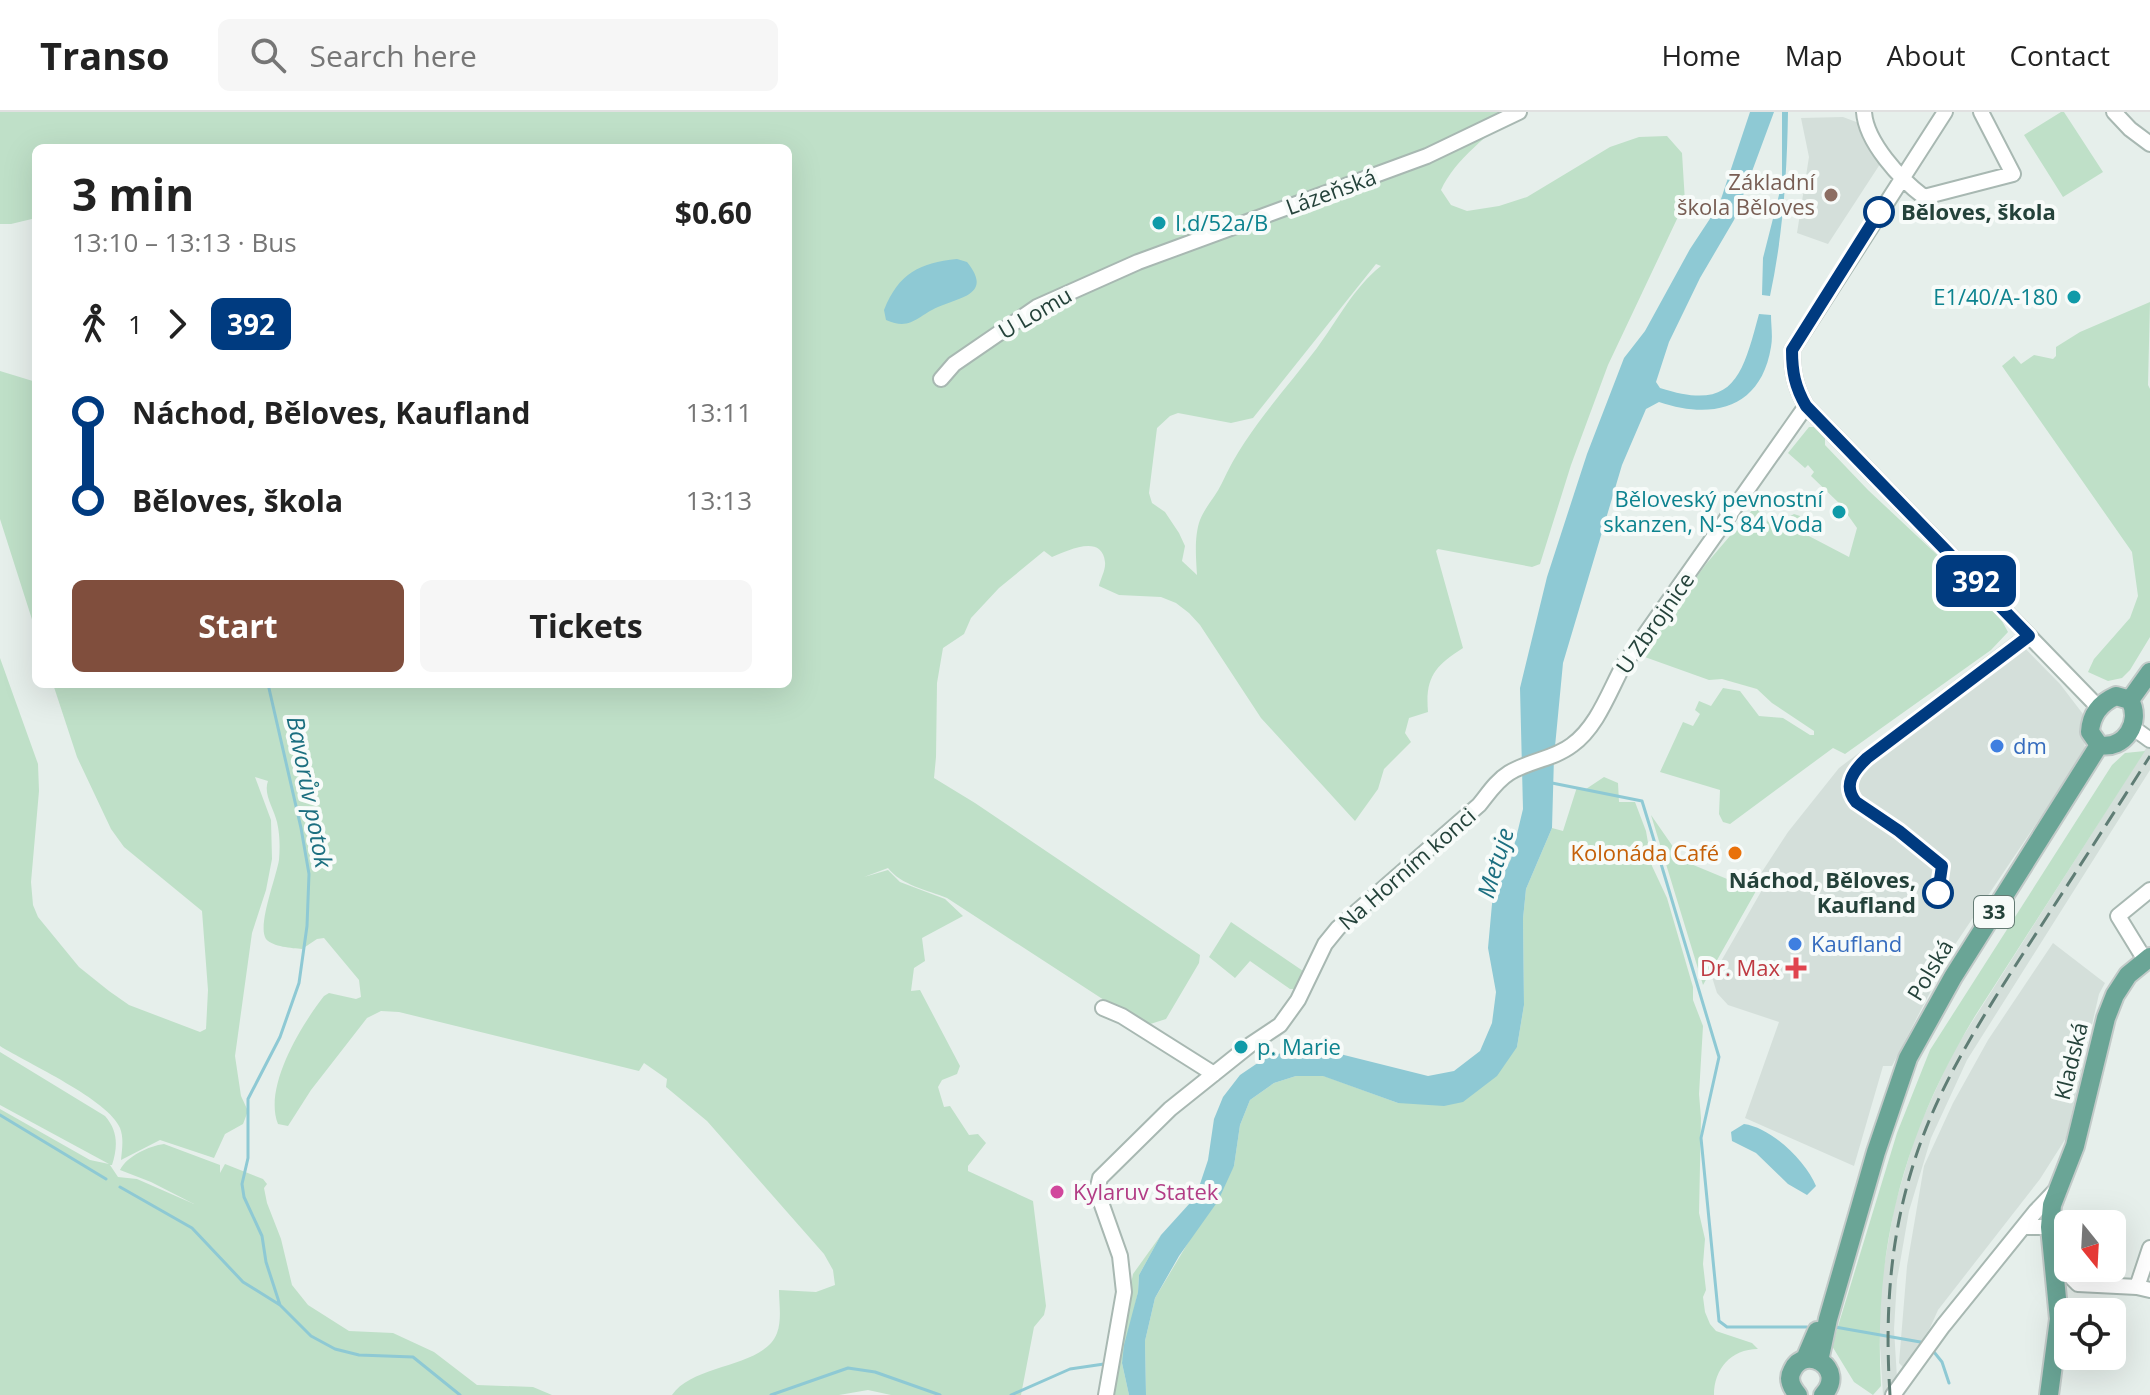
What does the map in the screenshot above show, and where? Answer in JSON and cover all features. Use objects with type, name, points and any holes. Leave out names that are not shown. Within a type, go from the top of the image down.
[{"type":"main road","points":[[2130,700],[2150,672]]},
{"type":"main road","points":[[2099,745],[2090,732],[2094,714],[2116,696],[2130,700]]},
{"type":"main road","points":[[2130,700],[2134,710],[2132,727]]},
{"type":"main road","name":"Polská","points":[[1793,1393],[1791,1371],[1797,1364],[1812,1360],[1908,1058],[1953,977],[2099,745],[2119,743],[2132,727]]},
{"type":"main road","name":"Kladská","points":[[2049,1395],[2059,1319],[2050,1227],[2052,1205],[2075,1146],[2106,1018],[2115,995],[2128,975],[2148,958]]},
{"type":"main road","points":[[1812,1360],[1827,1367],[1831,1377],[1823,1395]]},
{"type":"street","name":"Lázeňská","points":[[1138,262],[1427,156],[1519,112]]},
{"type":"street","points":[[1864,112],[1865,126],[1900,179],[1924,197],[2013,174],[1981,112]]},
{"type":"street","points":[[1945,112],[1792,350],[1796,388],[1806,406],[2099,708]]},
{"type":"street","points":[[2114,112],[2150,144]]},
{"type":"street","name":"U Lomu","points":[[941,379],[954,364],[1037,307],[1138,262]]},
{"type":"street","name":"U Zbrojnice","points":[[1511,772],[1563,751],[1579,740],[1600,712],[1623,666],[1806,406]]},
{"type":"street","points":[[2132,727],[2150,740]]},
{"type":"street","name":"Na Horním konci","points":[[1106,1395],[1124,1292],[1120,1256],[1097,1191],[1100,1178],[1170,1109],[1280,1025],[1289,1015],[1325,944],[1338,928],[1479,805],[1498,781],[1511,772]]},
{"type":"street","points":[[2148,958],[2118,916],[2150,890]]},
{"type":"street","points":[[1103,1008],[1122,1016],[1214,1074]]},
{"type":"street","name":"Kladská","points":[[1893,1395],[1943,1326],[2057,1188]]},
{"type":"street","points":[[2023,1227],[2050,1227],[2054,1231]]},
{"type":"street","points":[[2076,1282],[2143,1288],[2150,1248]]},
{"type":"shaded area","name":"Základní škola Běloves","points":[[1843,117],[1859,123],[1871,145],[1884,158],[1828,244],[1797,233],[1809,157],[1801,118]]},
{"type":"shaded area","points":[[2013,636],[2060,684],[2083,714],[2085,751],[1954,946],[1892,1066],[1883,1066],[1854,1166],[1745,1118],[1779,1022],[1728,1005],[1717,993],[1712,977],[1762,890],[1754,884],[1788,832],[1839,768]]},
{"type":"shaded area","points":[[2150,742],[2150,770],[1967,1060],[1931,1138],[1909,1211],[1897,1280],[1894,1329],[1898,1395],[1883,1395],[1879,1329],[1882,1279],[1894,1208],[1916,1133],[1953,1052]]},
{"type":"shaded area","points":[[2053,943],[2105,983],[2099,994],[2066,1138],[2040,1179],[1938,1310],[1904,1368],[1899,1363],[1907,1266],[1924,1166],[1953,1103],[1988,1040]]},
{"type":"green space","points":[[0,112],[1515,112],[1474,148],[1447,179],[1441,190],[1451,205],[1467,211],[1499,206],[1527,197],[1610,147],[1639,137],[1667,136],[1682,153],[1685,202],[1608,365],[1571,465],[1540,564],[1532,567],[1436,551],[1463,648],[1434,674],[1428,690],[1428,712],[1409,718],[1405,733],[1411,742],[1384,769],[1378,789],[1355,821],[1261,718],[1189,613],[1161,597],[1119,595],[1099,586],[1105,562],[1098,548],[1083,546],[1052,557],[1044,551],[999,588],[971,618],[964,634],[943,648],[937,683],[934,778],[1200,955],[1199,963],[1166,1019],[1144,1026],[947,898],[907,883],[888,868],[864,877],[888,870],[900,882],[945,899],[963,916],[922,938],[925,961],[914,968],[911,991],[920,990],[960,1066],[957,1074],[942,1080],[938,1087],[944,1107],[950,1106],[969,1135],[978,1134],[986,1143],[968,1166],[968,1171],[1033,1201],[1046,1306],[1044,1315],[1034,1327],[1021,1395],[891,1395],[868,1390],[839,1395],[672,1395],[696,1377],[744,1360],[770,1344],[779,1328],[779,1290],[816,1292],[835,1285],[833,1270],[824,1254],[707,1121],[666,1087],[667,1079],[644,1063],[639,1071],[399,1012],[381,1011],[367,1018],[311,1090],[288,1126],[278,1124],[275,1109],[280,1075],[305,1023],[329,993],[356,999],[361,997],[359,980],[324,938],[302,949],[278,945],[266,939],[265,913],[280,846],[277,822],[267,791],[268,781],[255,777],[271,820],[272,859],[252,933],[235,1056],[241,1096],[248,1111],[243,1124],[225,1134],[214,1158],[160,1140],[121,1160],[122,1136],[113,1117],[84,1094],[0,1046],[0,658],[38,764],[39,791],[31,882],[33,905],[38,917],[79,967],[109,991],[129,1005],[200,1032],[206,1029],[208,990],[202,911],[124,847],[111,829],[77,757],[54,688],[792,688],[792,144],[32,144],[32,219],[0,224]],"holes":[[[1376,264],[1381,266],[1371,274],[1265,413],[1231,464],[1198,526],[1197,575],[1182,561],[1185,546],[1179,533],[1165,512],[1152,503],[1149,493],[1157,428],[1178,413],[1231,423],[1253,418]]]},
{"type":"green space","points":[[2064,112],[2103,172],[2063,197],[2024,135]]},
{"type":"green space","points":[[2150,302],[2150,637],[2130,670],[2122,678],[2108,681],[2088,672],[2094,659],[2130,618],[2138,596],[2132,552],[2002,366],[2014,356],[2021,364],[2034,355],[2053,359],[2056,347],[2080,332]]},
{"type":"green space","points":[[0,371],[32,381],[32,619],[0,519]]},
{"type":"green space","points":[[1809,427],[1816,427],[1825,438],[1825,445],[1868,490],[1996,610],[2008,632],[1991,650],[1845,754],[1833,748],[1730,824],[1723,822],[1719,814],[1720,790],[1660,772],[1683,722],[1693,726],[1700,714],[1695,710],[1699,701],[1711,706],[1723,688],[1740,691],[1759,716],[1783,718],[1810,735],[1814,735],[1814,731],[1757,689],[1722,679],[1709,680],[1642,656],[1646,646],[1706,564],[1753,509],[1757,509],[1772,526],[1794,514],[1800,516],[1805,534],[1849,557],[1857,528],[1840,504],[1811,476],[1814,472],[1808,465],[1805,468],[1788,453]]},
{"type":"green space","points":[[2145,751],[1975,1016],[1929,1104],[1898,1194],[1889,1240],[1882,1287],[1881,1386],[1873,1395],[1854,1382],[1832,1346],[1897,1133],[1930,1050],[2112,765],[2125,753]]},
{"type":"green space","points":[[1604,777],[1618,783],[1619,802],[1635,802],[1646,831],[1652,866],[1667,898],[1693,987],[1693,1000],[1703,1026],[1699,1094],[1699,1213],[1705,1239],[1705,1312],[1716,1331],[1752,1343],[1758,1349],[1740,1353],[1726,1362],[1717,1377],[1714,1395],[1146,1395],[1145,1341],[1155,1298],[1234,1166],[1240,1125],[1250,1100],[1274,1083],[1296,1076],[1324,1076],[1398,1103],[1517,1047],[1524,1005],[1523,919],[1526,889],[1552,828],[1563,831],[1577,787],[1586,789]]},
{"type":"green space","points":[[1651,815],[1676,851],[1691,864],[1756,891],[1703,985]]},
{"type":"green space","points":[[1231,922],[1306,973],[1296,989],[1290,989],[1250,961],[1235,978],[1209,957]]},
{"type":"green space","points":[[0,1052],[105,1116],[115,1133],[115,1151],[110,1165],[118,1177],[137,1179],[194,1204],[120,1170],[139,1152],[164,1144],[220,1165],[220,1173],[225,1164],[263,1179],[267,1184],[264,1188],[267,1203],[281,1239],[292,1285],[308,1305],[349,1331],[393,1333],[434,1352],[477,1385],[533,1387],[552,1395],[0,1395],[0,1109],[90,1160],[109,1164],[0,1105]]},
{"type":"green space","points":[[1161,1235],[1139,1275],[1122,1363],[1129,1395],[1108,1395],[1133,1274]]},
{"type":"water","points":[[1750,112],[1774,112],[1734,220],[1700,278],[1669,342],[1656,382],[1660,388],[1685,394],[1719,392],[1731,384],[1740,371],[1759,314],[1771,315],[1771,347],[1757,384],[1731,404],[1697,410],[1659,402],[1646,409],[1622,465],[1563,663],[1554,757],[1552,828],[1526,889],[1523,919],[1524,1005],[1517,1047],[1497,1076],[1463,1102],[1444,1106],[1398,1103],[1323,1076],[1296,1076],[1274,1083],[1250,1100],[1240,1125],[1234,1166],[1218,1201],[1179,1256],[1155,1298],[1145,1341],[1146,1395],[1129,1395],[1122,1363],[1139,1275],[1161,1235],[1190,1203],[1199,1187],[1208,1160],[1214,1119],[1223,1097],[1240,1075],[1268,1056],[1312,1047],[1428,1076],[1454,1071],[1480,1051],[1492,1023],[1496,992],[1488,948],[1493,893],[1511,859],[1523,809],[1520,688],[1547,577],[1587,454],[1624,358],[1645,331],[1690,249],[1719,205]]},
{"type":"water","points":[[1782,112],[1788,112],[1785,181],[1770,296],[1762,295],[1763,258],[1782,183]]},
{"type":"water","points":[[957,259],[967,262],[974,273],[977,281],[971,293],[908,323],[886,320],[884,310],[890,297],[912,272],[932,263]]},
{"type":"water","points":[[1744,1124],[1766,1132],[1787,1147],[1816,1186],[1807,1195],[1788,1184],[1756,1153],[1732,1141],[1731,1132]]},
{"type":"waterway","name":"Bavorův potok","points":[[269,688],[309,874],[307,926],[299,983],[280,1037],[248,1099],[248,1158],[242,1184],[244,1197],[262,1236],[266,1262],[280,1305],[311,1336],[335,1349],[359,1355],[413,1357],[460,1395]]},
{"type":"waterway","points":[[1552,783],[1642,801],[1719,1057],[1701,1138],[1719,1321],[1727,1327],[1807,1327]]},
{"type":"waterway","points":[[0,1115],[106,1179]]},
{"type":"waterway","points":[[120,1187],[192,1228],[243,1282],[280,1305]]},
{"type":"waterway","points":[[1835,1327],[1926,1343]]},
{"type":"waterway","points":[[1934,1352],[1942,1362],[1949,1383]]},
{"type":"waterway","name":"Bavorův potok","points":[[1011,1395],[1070,1369],[1104,1364]]},
{"type":"waterway","name":"Bavorův potok","points":[[771,1395],[848,1368],[875,1372],[940,1395]]},
{"type":"railway","points":[[1890,1395],[1888,1338],[1893,1255],[1904,1199],[1921,1141],[1961,1055],[2150,756]]},
{"type":"bus line","name":"392","points":[[1879,212],[1792,350],[1796,388],[1806,406],[2029,636],[1867,758],[1852,774],[1849,789],[1856,802],[1899,831],[1942,866],[1938,893]]},
{"type":"place","name":"Základní škola Běloves","points":[[1831,195]]},
{"type":"place","name":"Běloves, škola","points":[[1879,212]]},
{"type":"place","name":"I.d/52a/B","points":[[1159,223]]},
{"type":"place","name":"E1/40/A-180","points":[[2074,297]]},
{"type":"place","name":"Běloveský pevnostní skanzen, N-S 84 Voda","points":[[1839,512]]},
{"type":"place","name":"dm","points":[[1997,746]]},
{"type":"place","name":"Kolonáda Café","points":[[1735,853]]},
{"type":"place","name":"Náchod, Běloves, Kaufland","points":[[1938,893]]},
{"type":"place","name":"Kaufland","points":[[1795,944]]},
{"type":"place","name":"Dr. Max","points":[[1796,968]]},
{"type":"place","name":"p. Marie","points":[[1241,1047]]},
{"type":"place","name":"Kylaruv Statek","points":[[1057,1192]]},
{"type":"water label","name":"Metuje","points":[[1496,863]]}]
